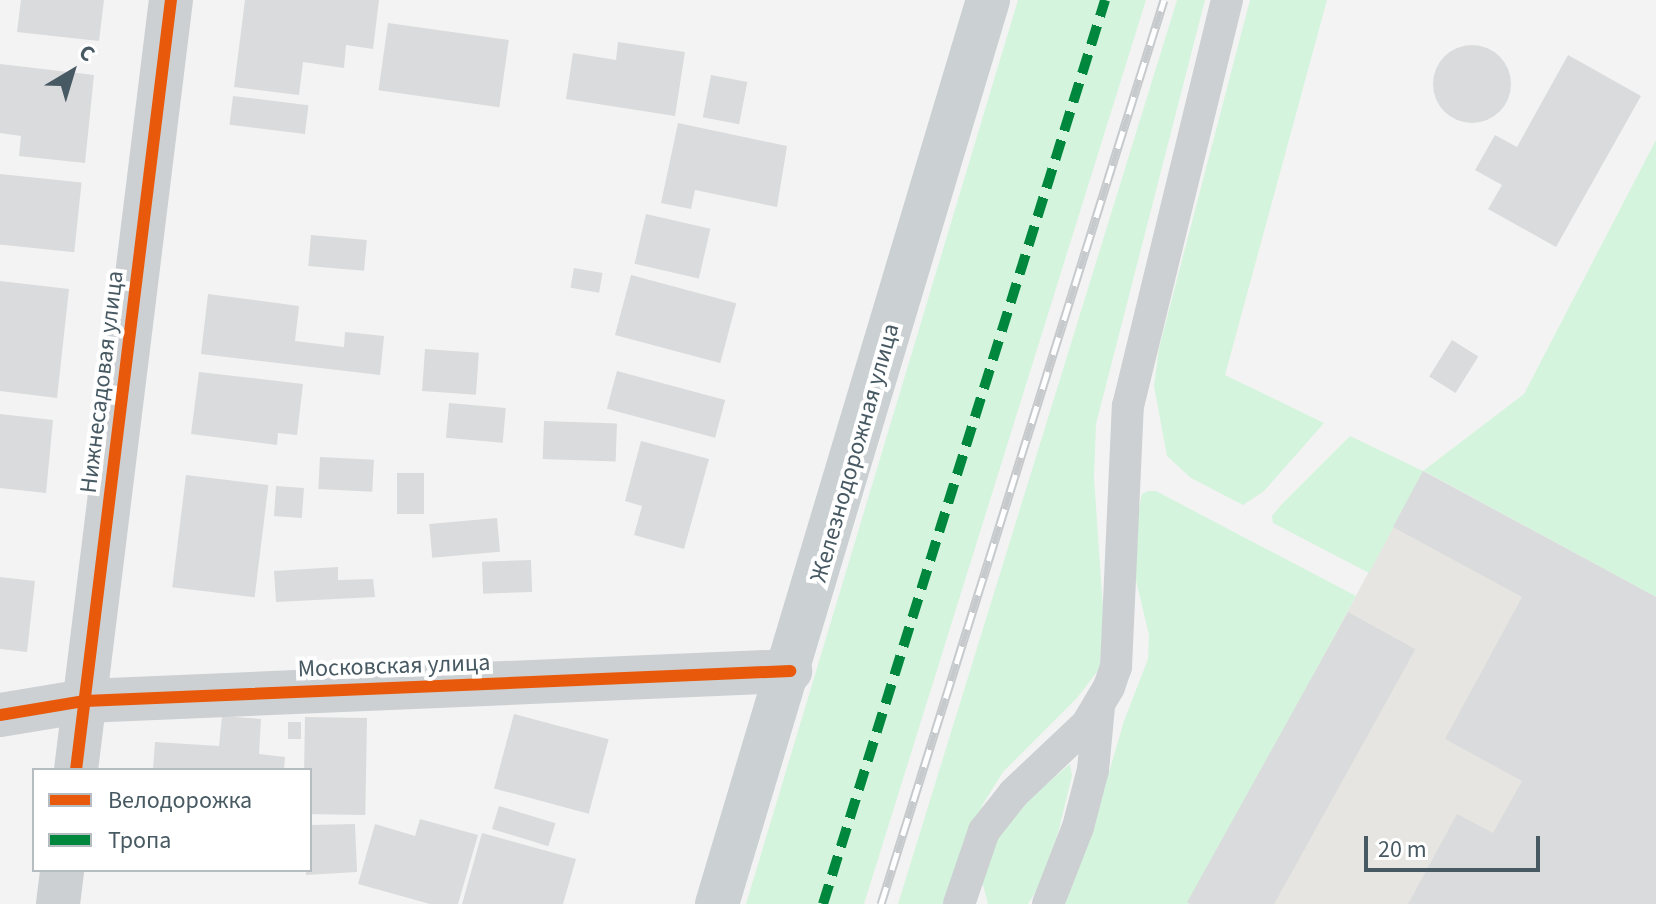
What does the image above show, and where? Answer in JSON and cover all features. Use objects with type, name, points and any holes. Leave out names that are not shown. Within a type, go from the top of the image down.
[{"type":"main road","name":"Железнодорожная улица","points":[[717,904],[790,671],[988,0]]},
{"type":"street","name":"Нижнесадовая улица","points":[[76,768],[171,0]]},
{"type":"street","name":"Московская улица","points":[[0,715],[85,701],[790,671]]},
{"type":"street","points":[[58,904],[62,872]]},
{"type":"lane","points":[[959,904],[975,850],[994,815],[1077,735],[1099,707],[1109,687],[1119,649],[1128,406],[1227,0]]},
{"type":"lane","points":[[1048,904],[1078,827],[1093,770],[1099,707]]},
{"type":"shaded area","points":[[1423,471],[1656,597],[1656,904],[1190,904]]},
{"type":"green space","points":[[1018,0],[1146,0],[864,904],[746,904]]},
{"type":"green space","points":[[1177,0],[1205,0],[1096,424],[1094,477],[1103,609],[1100,668],[1077,698],[1003,772],[983,804],[959,861],[946,904],[898,904]]},
{"type":"green space","points":[[1250,0],[1327,0],[1225,375],[1324,423],[1264,491],[1243,505],[1191,478],[1167,456],[1154,386],[1159,348]]},
{"type":"green space","points":[[1656,140],[1656,597],[1424,471],[1369,573],[1273,523],[1272,516],[1281,505],[1350,436],[1423,471],[1524,394]]},
{"type":"green space","points":[[1156,491],[1356,596],[1190,904],[1065,904],[1089,841],[1124,721],[1148,659],[1149,635],[1135,576],[1136,521],[1142,494]]},
{"type":"green space","points":[[1070,764],[1072,776],[1058,833],[1038,888],[1028,904],[988,904],[981,877],[1000,824]]},
{"type":"building","points":[[21,0],[104,0],[99,41],[17,32]]},
{"type":"building","points":[[245,0],[379,0],[373,49],[346,45],[344,68],[303,62],[299,95],[234,87]]},
{"type":"building","points":[[388,23],[509,40],[499,107],[379,90]]},
{"type":"building","points":[[618,42],[685,52],[675,116],[566,99],[573,53],[616,60]]},
{"type":"building","points":[[1472,45],[1487,48],[1499,57],[1508,69],[1511,84],[1508,99],[1499,111],[1487,120],[1472,123],[1457,120],[1445,111],[1436,99],[1433,84],[1436,69],[1445,57],[1457,48]]},
{"type":"building","points":[[1568,55],[1641,96],[1556,247],[1488,209],[1502,185],[1475,170],[1495,135],[1517,147]]},
{"type":"building","points":[[0,64],[94,75],[85,163],[19,156],[21,136],[0,133]]},
{"type":"building","points":[[711,75],[747,82],[739,124],[703,117]]},
{"type":"building","points":[[233,96],[308,105],[305,134],[229,125]]},
{"type":"building","points":[[678,123],[787,146],[777,207],[695,190],[691,209],[661,203]]},
{"type":"building","points":[[0,174],[82,183],[74,252],[0,244]]},
{"type":"building","points":[[646,214],[710,229],[699,279],[635,264]]},
{"type":"building","points":[[311,235],[367,240],[364,271],[308,266]]},
{"type":"building","points":[[574,268],[603,273],[599,293],[571,288]]},
{"type":"building","points":[[631,275],[736,303],[720,363],[615,335]]},
{"type":"building","points":[[0,281],[69,289],[57,398],[0,391]]},
{"type":"building","points":[[208,294],[299,306],[295,341],[344,347],[345,332],[384,336],[380,375],[201,354]]},
{"type":"building","points":[[1452,340],[1478,356],[1456,393],[1429,376]]},
{"type":"building","points":[[425,349],[479,353],[476,395],[422,391]]},
{"type":"building","points":[[617,371],[725,400],[715,438],[607,409]]},
{"type":"building","points":[[199,372],[303,384],[297,435],[278,433],[277,445],[191,434]]},
{"type":"building","points":[[449,403],[506,408],[503,443],[446,438]]},
{"type":"building","points":[[0,414],[53,420],[46,493],[0,488]]},
{"type":"building","points":[[544,421],[617,424],[616,462],[543,459]]},
{"type":"building","points":[[641,441],[709,459],[684,549],[634,535],[642,506],[625,501]]},
{"type":"building","points":[[320,457],[374,460],[372,492],[318,489]]},
{"type":"building","points":[[1423,471],[1656,597],[1656,904],[1408,904],[1457,814],[1493,833],[1522,781],[1445,739],[1522,597],[1393,527]]},
{"type":"building","points":[[397,473],[424,473],[424,514],[397,514]]},
{"type":"building","points":[[186,475],[268,485],[255,597],[172,587]]},
{"type":"building","points":[[276,486],[304,488],[302,518],[274,516]]},
{"type":"building","points":[[497,518],[500,552],[432,558],[429,524]]},
{"type":"building","points":[[531,560],[532,592],[483,594],[482,562]]},
{"type":"building","points":[[338,567],[338,580],[373,579],[375,597],[276,602],[274,571]]},
{"type":"building","points":[[0,577],[35,581],[27,652],[0,649]]},
{"type":"building","points":[[1348,612],[1415,649],[1274,904],[1187,902]]},
{"type":"building","points":[[514,714],[609,739],[589,814],[494,788]]},
{"type":"building","points":[[222,716],[261,719],[259,754],[285,757],[284,768],[153,768],[155,742],[219,746]]},
{"type":"building","points":[[305,717],[367,718],[365,815],[312,814],[312,768],[304,768]]},
{"type":"building","points":[[288,722],[301,722],[301,739],[288,739]]},
{"type":"building","points":[[499,806],[555,823],[548,846],[492,829]]},
{"type":"building","points":[[420,819],[478,835],[458,904],[430,904],[358,884],[375,824],[415,836]]},
{"type":"building","points":[[355,824],[357,872],[306,875],[306,872],[312,872],[312,825]]},
{"type":"building","points":[[482,833],[576,859],[563,904],[462,904]]},
{"type":"railway","points":[[881,904],[1164,0]]},
{"type":"marked path","points":[[823,904],[1105,0]]},
{"type":"cycle path","points":[[76,768],[171,0]]},
{"type":"cycle path","points":[[0,715],[85,701],[790,671]]}]
